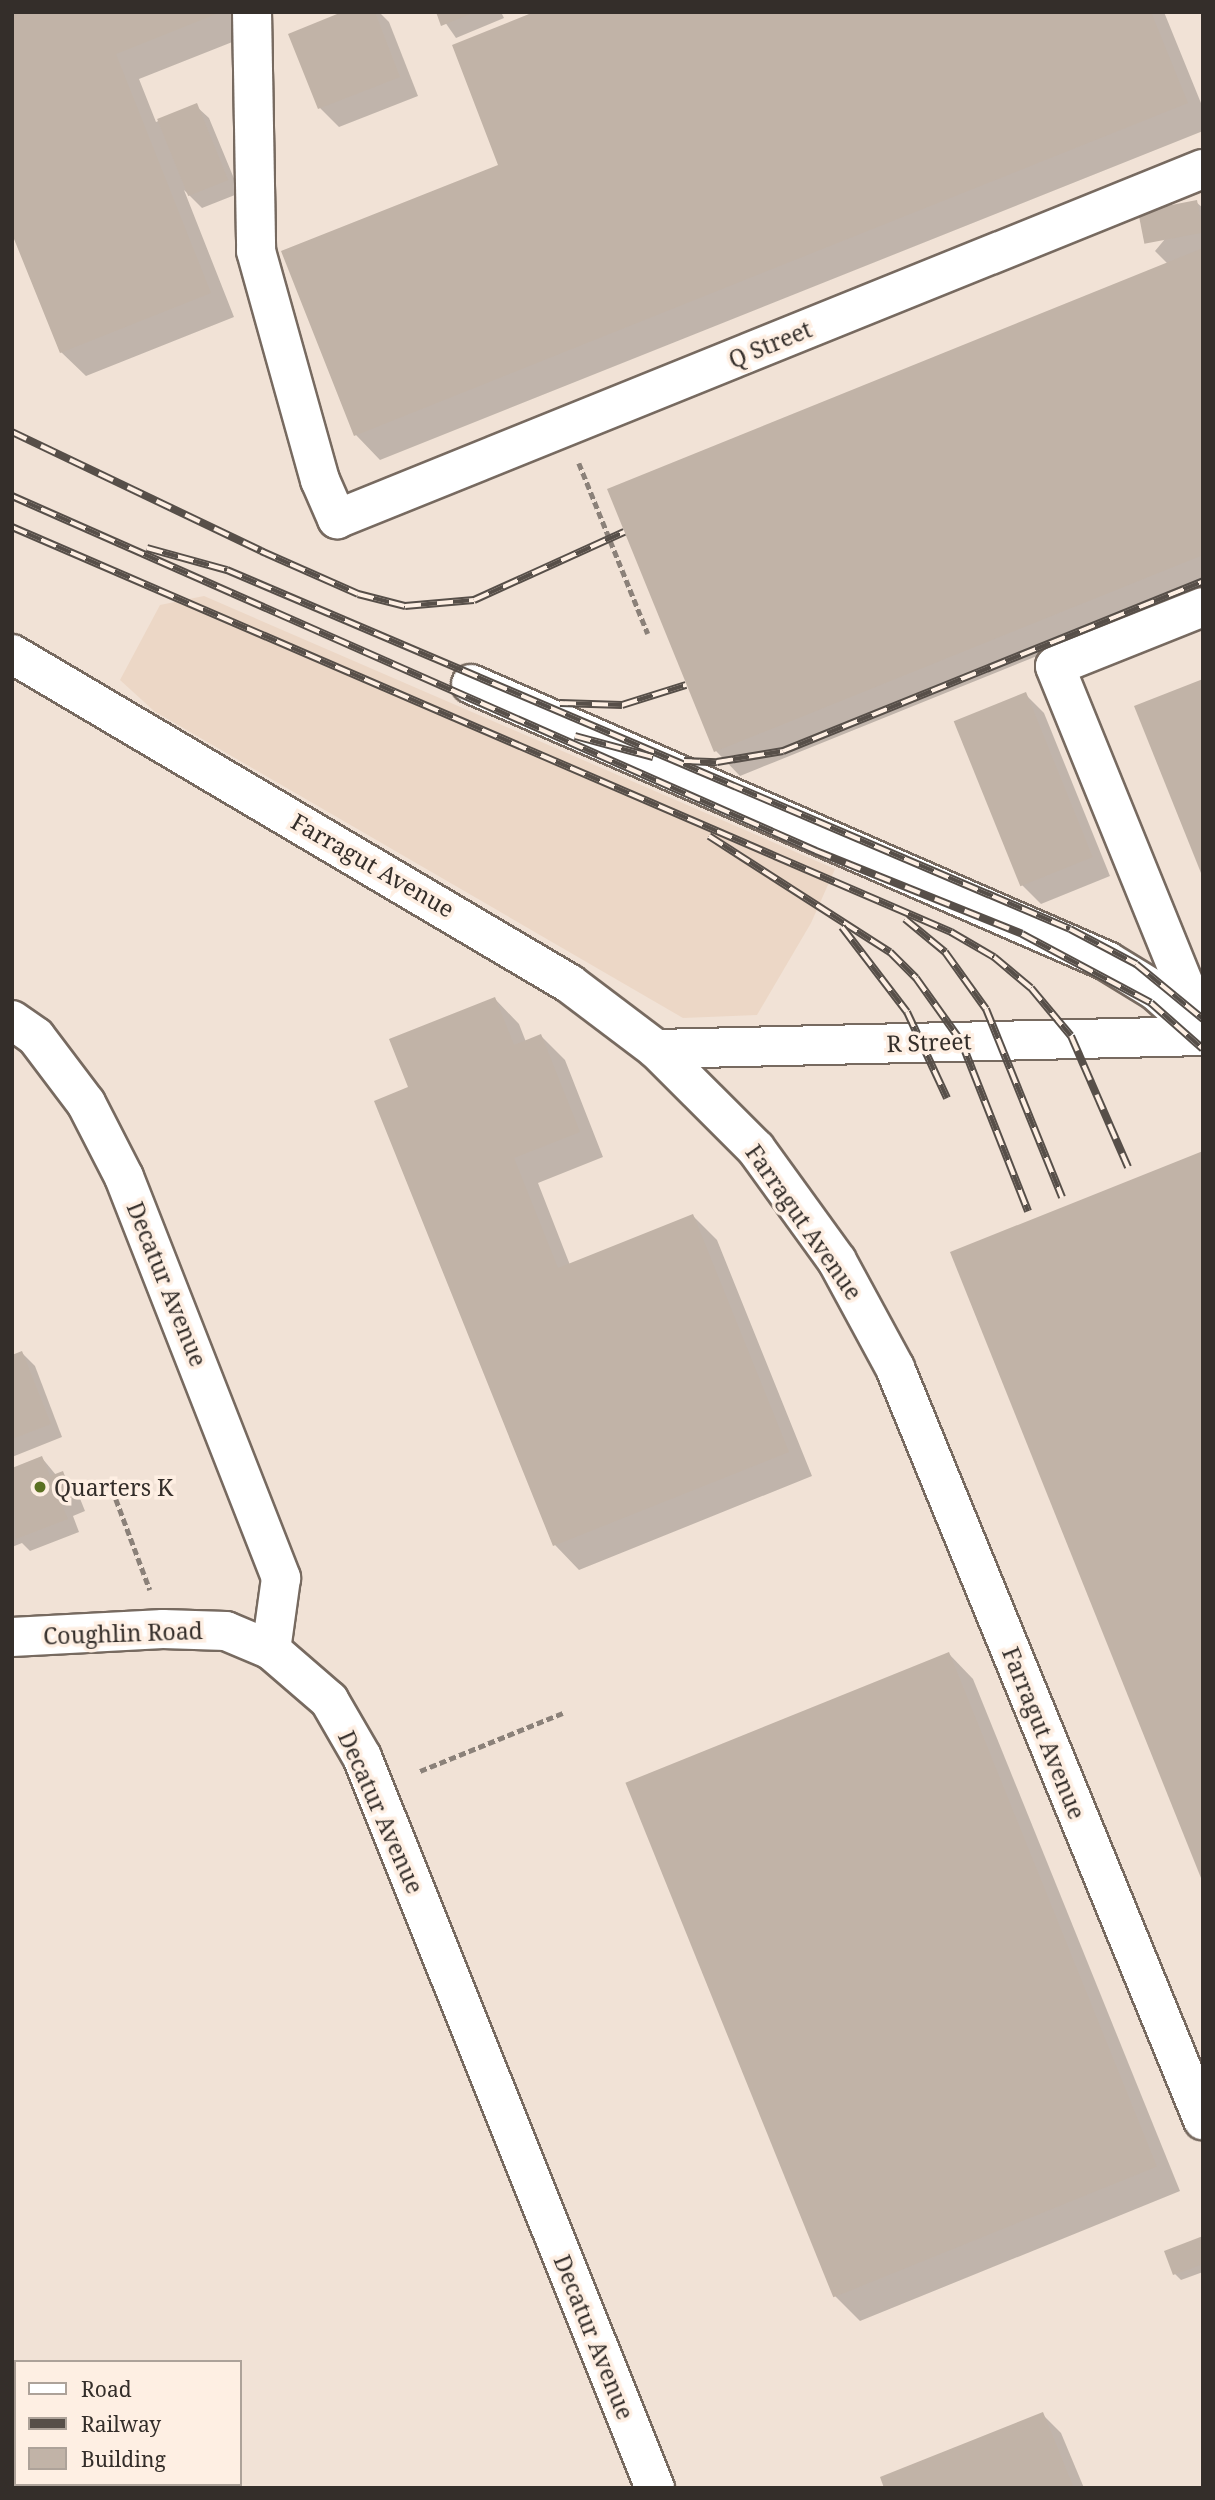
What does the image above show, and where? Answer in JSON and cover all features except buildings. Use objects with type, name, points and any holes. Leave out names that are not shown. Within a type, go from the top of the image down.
[{"type":"street","name":"Q Street","points":[[252,12],[256,251],[320,480],[337,519],[1203,169]]},
{"type":"street","points":[[1203,607],[1055,666],[1203,1033]]},
{"type":"street","name":"Farragut Avenue","points":[[12,654],[495,936],[570,984],[656,1049],[755,1149],[837,1261],[895,1368],[1189,2057],[1203,2120]]},
{"type":"street","points":[[471,684],[1107,961],[1156,991],[1203,1033]]},
{"type":"street","name":"Decatur Avenue","points":[[12,1020],[36,1038],[86,1103],[124,1177],[281,1578],[271,1650],[329,1700],[362,1757],[655,2488]]},
{"type":"street","name":"R Street","points":[[656,1049],[1203,1033]]},
{"type":"street","name":"Coughlin Road","points":[[12,1637],[163,1629],[226,1631],[271,1650]]},
{"type":"path","points":[[573,449],[648,634]]},
{"type":"path","points":[[116,1499],[152,1595]]},
{"type":"path","points":[[420,1771],[563,1713]]},
{"type":"shaded area","points":[[204,596],[835,869],[811,923],[757,1015],[683,1018],[154,711],[120,680],[160,605]]},
{"type":"railway","points":[[12,432],[261,551],[358,594],[405,606],[474,600],[624,532]]},
{"type":"railway","points":[[12,496],[816,851],[1022,934],[1151,1003],[1203,1049]]},
{"type":"railway","points":[[12,527],[951,932],[994,957],[1031,988],[1071,1036],[1128,1167]]},
{"type":"railway","points":[[147,548],[227,570],[1070,929],[1136,964],[1203,1019]]},
{"type":"railway","points":[[684,761],[717,762],[783,751],[1203,581]]},
{"type":"railway","points":[[560,703],[622,705],[686,685]]},
{"type":"railway","points":[[575,736],[653,757]]},
{"type":"railway","points":[[709,836],[890,952],[916,978],[961,1041],[1028,1211]]},
{"type":"railway","points":[[905,919],[945,952],[986,1009],[1062,1197]]},
{"type":"railway","points":[[842,927],[907,1012],[947,1098]]},
{"type":"place","name":"Quarters K","points":[[40,1487]]}]
